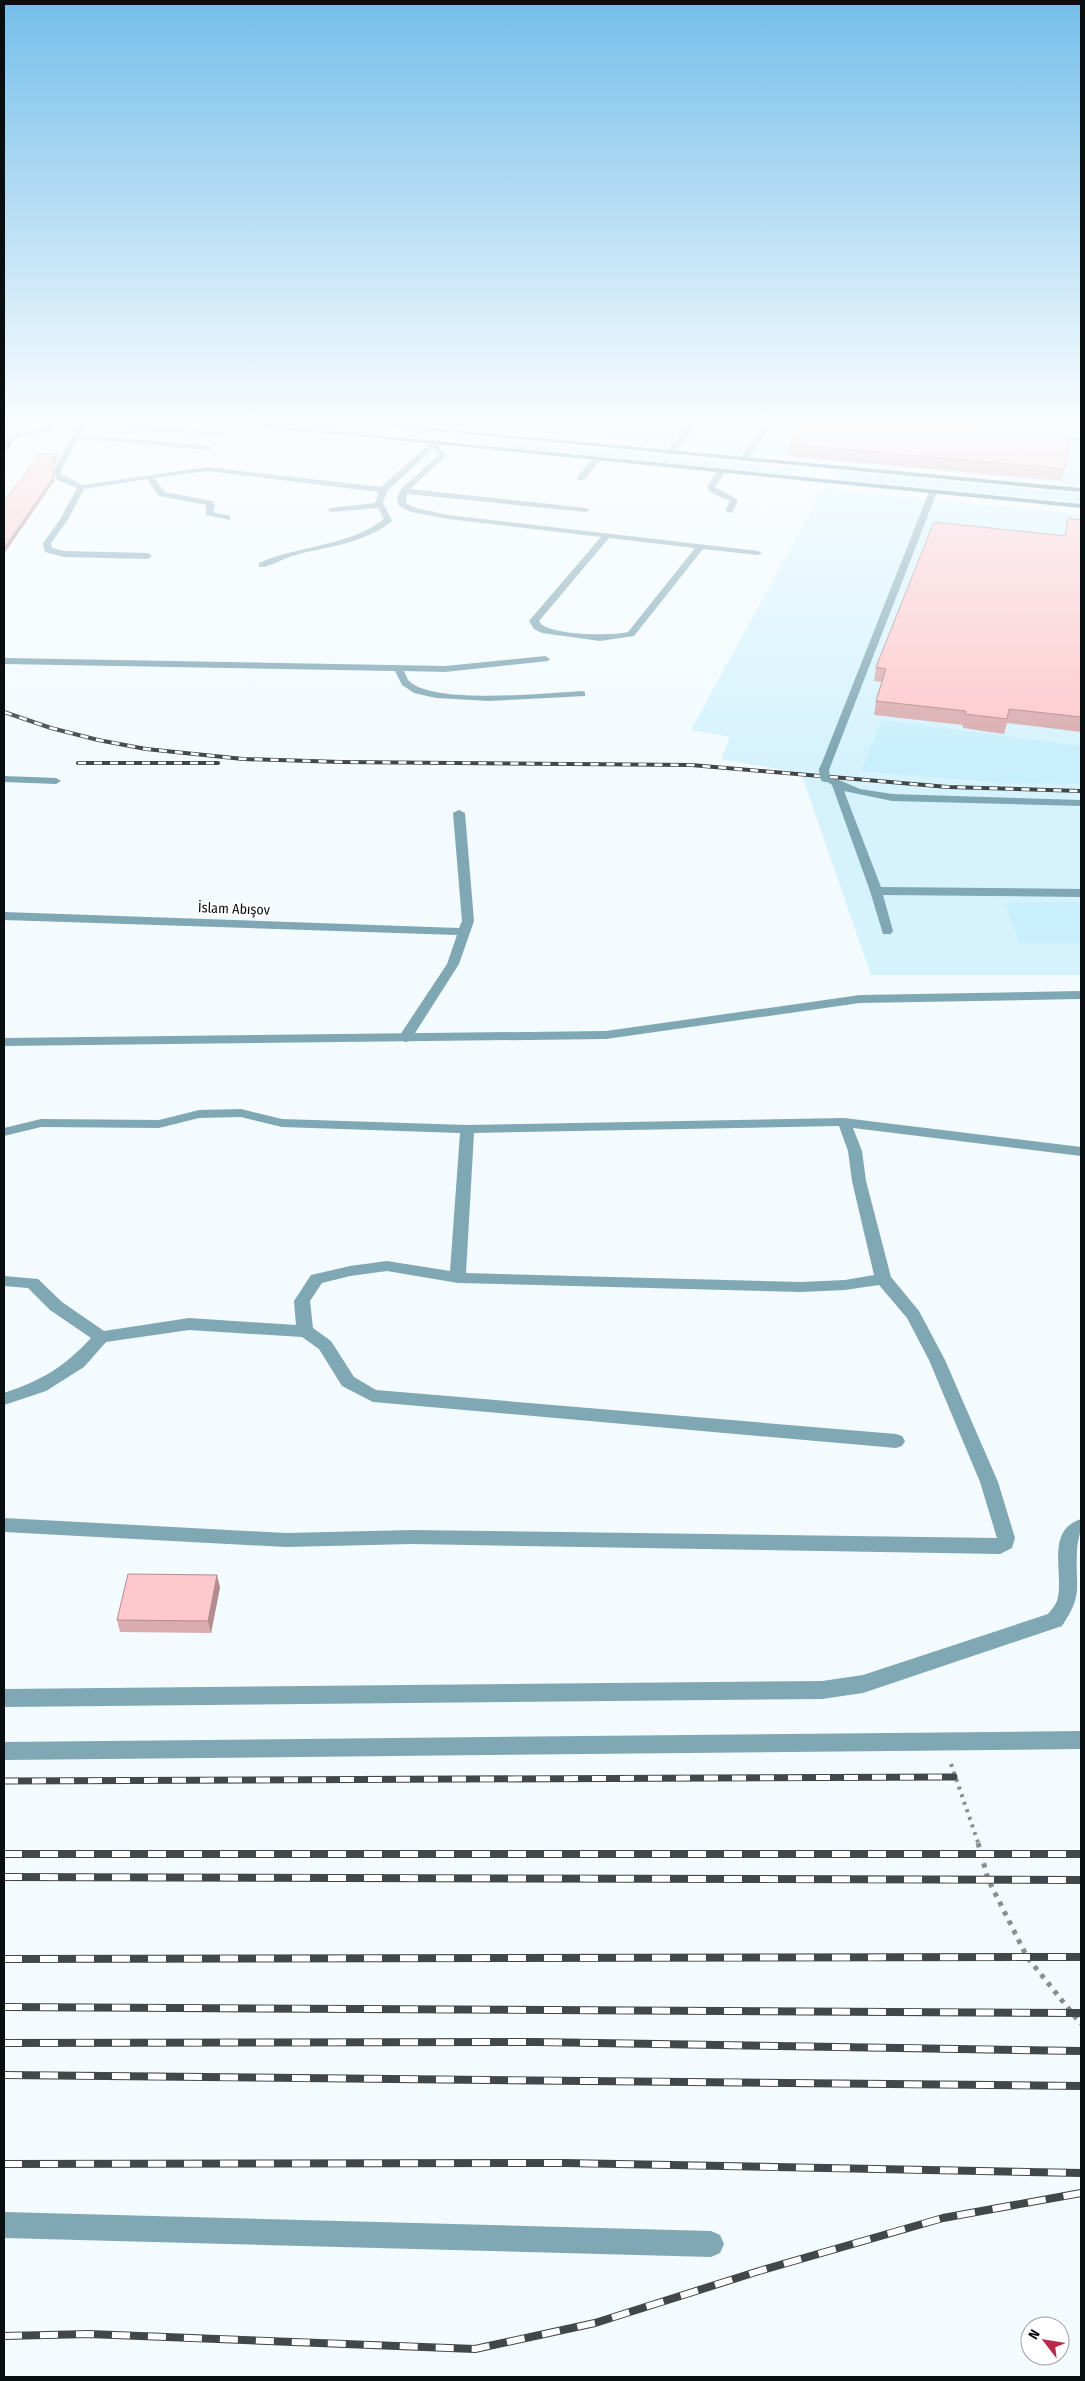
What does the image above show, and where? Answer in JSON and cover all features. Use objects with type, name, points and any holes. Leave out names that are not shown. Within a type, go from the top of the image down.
[{"type":"street","points":[[55,532],[47,543],[48,550],[64,554],[148,556]]},
{"type":"street","points":[[262,566],[292,552],[338,543],[373,532]]},
{"type":"street","points":[[576,532],[758,553]]},
{"type":"street","points":[[887,931],[876,891],[837,786],[825,774],[918,532]]},
{"type":"street","points":[[606,536],[534,621],[537,627],[546,631],[607,638],[620,638],[631,634],[700,546]]},
{"type":"street","points":[[4,662],[445,669],[545,660]]},
{"type":"street","points":[[399,669],[405,684],[423,692],[444,696],[478,698],[582,694]]},
{"type":"street","points":[[4,779],[56,781]]},
{"type":"street","points":[[837,786],[854,792],[887,797],[1081,803]]},
{"type":"street","points":[[405,1038],[453,964],[468,921],[459,813]]},
{"type":"street","points":[[876,891],[1081,892]]},
{"type":"street","name":"İslam Abışov","points":[[4,916],[464,932]]},
{"type":"street","points":[[4,1042],[606,1035],[860,999],[1081,995]]},
{"type":"street","points":[[4,1132],[41,1123],[159,1124],[199,1114],[240,1113],[282,1123],[467,1129],[844,1122],[1081,1151]]},
{"type":"street","points":[[4,1525],[286,1540],[412,1536],[756,1544],[1000,1546],[1005,1544],[1006,1538],[989,1482],[937,1360],[913,1315],[883,1279],[859,1181],[856,1151],[844,1122]]},
{"type":"street","points":[[458,1278],[467,1129]]},
{"type":"street","points":[[305,1331],[302,1301],[317,1279],[350,1271],[387,1266],[458,1278],[801,1287],[845,1285],[883,1279]]},
{"type":"street","points":[[4,1280],[32,1283],[56,1306],[101,1337]]},
{"type":"street","points":[[4,1398],[40,1388],[78,1363],[101,1337],[189,1324],[305,1331],[322,1340],[331,1350],[342,1374],[349,1381],[373,1396],[896,1441]]},
{"type":"street","points":[[4,1698],[822,1690],[855,1685],[906,1671],[1055,1620],[1066,1604],[1068,1542],[1077,1528],[1081,1526]]},
{"type":"street","points":[[4,1752],[1081,1740]]},
{"type":"street","points":[[4,2225],[711,2244]]},
{"type":"path","points":[[946,1741],[954,1777],[982,1854],[988,1879],[1027,1957],[1081,2024]]},
{"type":"shaded area","points":[[799,532],[1081,532],[1081,975],[871,975],[801,773],[721,759],[730,737],[691,730]]},
{"type":"shaded area","points":[[882,720],[1081,746],[1081,784],[1003,783],[861,771]]},
{"type":"shaded area","points":[[1081,902],[1081,943],[1019,943],[1005,903]]},
{"type":"building","points":[[4,532],[15,532],[4,548]]},
{"type":"building","points":[[930,532],[1029,532],[1065,536],[1066,532],[1081,532],[1081,717],[1009,709],[1007,719],[965,714],[966,711],[876,701],[886,669],[876,667]]},
{"type":"building","points":[[128,1574],[217,1575],[208,1621],[117,1620]]},
{"type":"railway","points":[[4,712],[51,728],[98,740],[146,749],[243,759],[341,762],[691,765],[948,787],[1081,791]]},
{"type":"railway","points":[[78,763],[218,763]]},
{"type":"railway","points":[[4,1781],[954,1777]]},
{"type":"railway","points":[[4,1854],[1081,1854]]},
{"type":"railway","points":[[4,1877],[1081,1880]]},
{"type":"railway","points":[[4,1959],[1081,1957]]},
{"type":"railway","points":[[4,2007],[1081,2013]]},
{"type":"railway","points":[[4,2043],[536,2042],[1081,2051]]},
{"type":"railway","points":[[4,2075],[1081,2086]]},
{"type":"railway","points":[[4,2164],[565,2163],[1081,2173]]},
{"type":"railway","points":[[4,2336],[89,2334],[475,2349],[595,2323],[759,2271],[943,2218],[1081,2193]]}]
